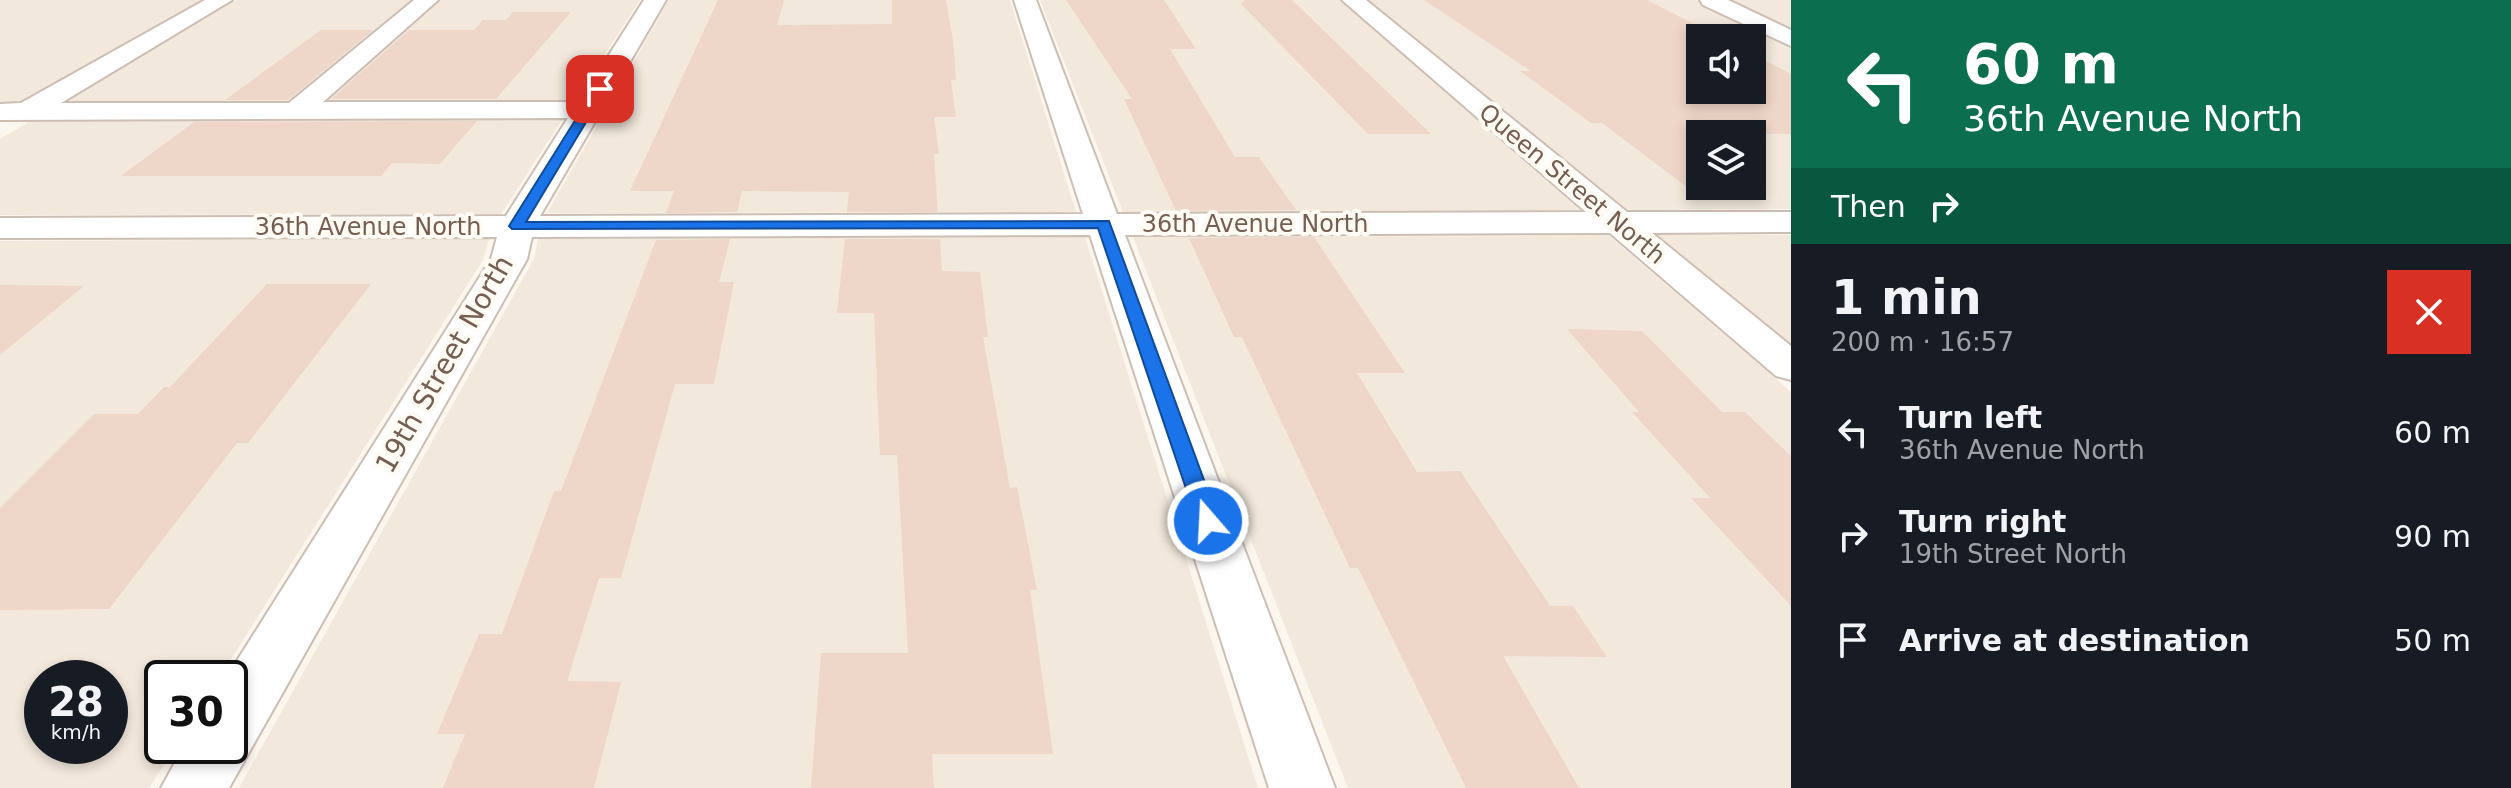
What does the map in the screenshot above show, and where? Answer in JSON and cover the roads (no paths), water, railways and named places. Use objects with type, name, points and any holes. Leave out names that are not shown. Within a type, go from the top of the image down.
[{"type":"street","points":[[0,127],[13,112],[221,0]]},
{"type":"street","points":[[296,111],[427,0]]},
{"type":"street","name":"19th Street North","points":[[248,697],[509,259],[517,226],[655,0]]},
{"type":"street","points":[[1025,0],[1302,788]]},
{"type":"street","name":"Queen Street North","points":[[1353,0],[1791,367]]},
{"type":"street","points":[[1711,0],[1791,39]]},
{"type":"street","points":[[13,112],[587,110]]},
{"type":"street","name":"36th Avenue North","points":[[0,228],[1791,222]]},
{"type":"street","points":[[194,788],[208,764]]}]
